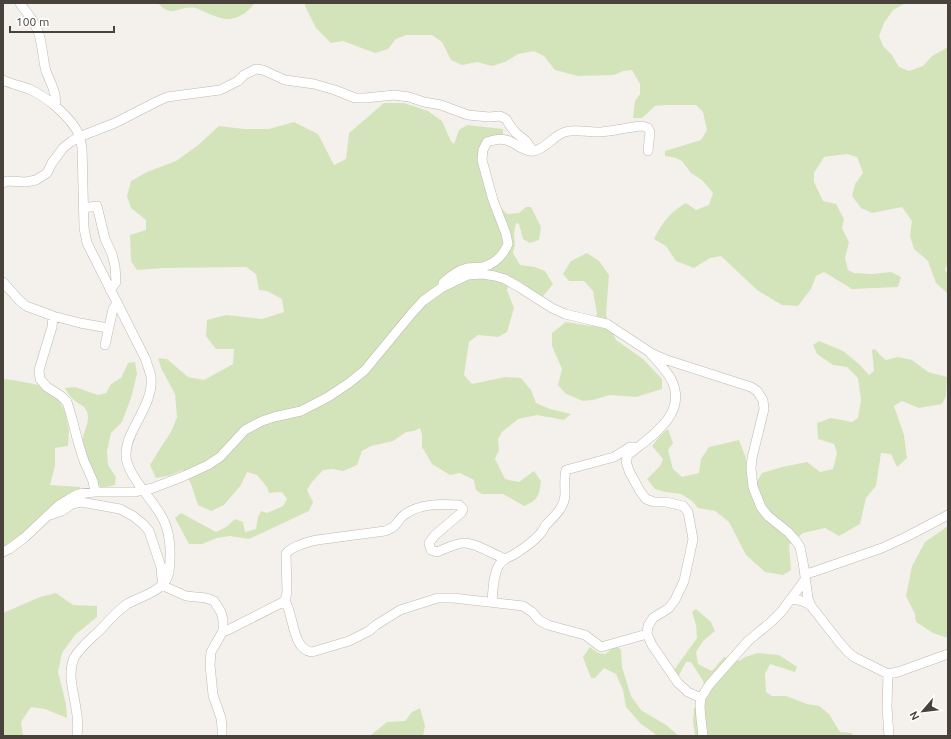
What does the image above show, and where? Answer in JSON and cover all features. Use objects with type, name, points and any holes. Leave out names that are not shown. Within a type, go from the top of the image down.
[{"type":"street","points":[[20,3],[37,28],[44,64],[54,92],[56,102],[55,106]]},
{"type":"street","points":[[3,183],[7,181],[26,182],[36,180],[47,173],[52,163],[77,132],[115,123],[167,97],[220,90],[238,81],[244,75],[256,69],[263,70],[284,80],[314,84],[355,98],[394,95],[441,105],[468,115],[489,118],[500,116],[506,120],[510,127],[526,141],[533,151]]},
{"type":"street","points":[[3,80],[30,89],[42,96],[55,106],[77,132],[82,147],[84,228],[87,243],[146,360],[151,375],[152,388],[143,411],[128,440],[126,454],[128,466],[131,473],[164,520],[169,536],[169,574],[163,585],[127,604],[83,646],[74,658],[71,670],[71,684],[78,725],[76,736]]},
{"type":"street","points":[[441,288],[443,282],[455,273],[466,268],[490,265],[503,254],[508,244],[506,234],[493,200],[482,160],[483,150],[488,142],[497,139],[506,140],[528,151],[533,151],[542,148],[564,132],[573,130],[596,132],[642,126],[648,128],[650,132],[648,152]]},
{"type":"street","points":[[83,208],[97,206],[105,239],[116,266],[116,282],[110,290]]},
{"type":"street","points":[[3,552],[24,538],[59,506],[78,494],[96,492],[134,492],[160,486],[204,467],[220,457],[245,430],[262,421],[301,411],[328,397],[365,370],[423,301],[441,288],[468,275],[482,274],[505,279],[552,308],[565,314],[607,324],[651,353],[667,360],[751,387],[757,391],[763,400],[764,409],[752,458],[751,470],[754,487],[761,507],[768,516],[788,532],[800,547],[808,598],[812,606],[848,652],[854,657],[888,674],[898,672],[948,654]]},
{"type":"street","points":[[3,282],[26,306],[53,316],[108,328]]},
{"type":"street","points":[[105,345],[113,309],[118,303]]},
{"type":"street","points":[[53,316],[52,327],[39,370],[40,379],[47,387],[67,402],[84,461],[96,492]]},
{"type":"street","points":[[651,353],[670,377],[675,389],[676,399],[669,418],[659,430],[628,455],[626,461],[640,491],[646,499],[654,502],[666,502],[683,506],[688,512],[693,539],[684,581],[675,600],[669,608],[654,618],[648,626],[647,634],[652,645],[678,683],[688,692],[701,698]]},
{"type":"street","points":[[492,602],[496,573],[499,565],[505,559],[523,549],[536,537],[562,506],[565,497],[566,470],[614,457],[630,447],[638,447]]},
{"type":"street","points":[[49,515],[62,512],[72,504],[81,502],[120,509],[133,516],[149,531],[160,562],[163,585]]},
{"type":"street","points":[[505,559],[465,542],[437,552],[431,550],[429,543],[435,535],[461,513],[463,509],[459,505],[430,505],[412,510],[399,519],[394,527],[385,531],[306,542],[288,550],[286,554],[287,592],[285,601],[288,606],[296,638],[307,652],[312,652],[349,641],[369,631],[400,610],[438,598],[453,598],[523,606],[532,612],[539,620],[548,625],[585,635],[601,647],[647,634]]},
{"type":"street","points":[[703,736],[700,706],[701,698],[709,685],[748,641],[782,611],[805,577],[813,572],[882,548],[948,516]]},
{"type":"street","points":[[163,585],[186,596],[206,598],[214,601],[221,612],[223,631],[211,652],[210,665],[213,695],[221,718],[222,736]]},
{"type":"street","points":[[790,600],[802,600],[812,606]]},
{"type":"street","points":[[223,631],[228,630],[285,601]]},
{"type":"street","points":[[888,674],[887,707],[890,736]]},
{"type":"green space","points":[[158,3],[255,3],[241,16],[228,19],[217,17],[195,8],[184,8],[176,11],[168,11]]},
{"type":"green space","points":[[305,3],[906,3],[893,10],[884,23],[879,36],[883,46],[892,55],[899,67],[909,71],[923,66],[932,56],[948,47],[948,261],[945,270],[948,274],[948,294],[936,283],[928,261],[914,249],[910,236],[912,221],[902,207],[872,213],[861,208],[852,196],[855,184],[863,173],[857,157],[847,154],[824,157],[814,173],[814,182],[823,201],[836,204],[844,219],[842,228],[849,242],[845,258],[848,270],[854,273],[872,274],[891,272],[901,277],[898,287],[852,289],[824,272],[816,276],[811,289],[798,306],[782,305],[757,290],[721,256],[710,258],[694,268],[676,261],[666,246],[654,239],[664,223],[675,210],[686,203],[696,210],[709,205],[713,193],[702,180],[691,173],[682,161],[665,156],[665,151],[701,140],[707,130],[703,112],[696,105],[655,106],[642,118],[633,118],[635,101],[640,94],[640,84],[632,70],[623,71],[614,75],[578,76],[555,70],[544,56],[534,51],[518,54],[505,62],[492,66],[477,62],[462,65],[451,60],[442,42],[432,35],[406,35],[396,39],[388,49],[375,53],[343,41],[331,43],[316,28],[305,6]]},
{"type":"green space","points":[[384,103],[404,103],[428,111],[442,121],[451,141],[454,144],[459,130],[467,125],[503,129],[503,135],[479,151],[500,207],[507,214],[519,213],[526,207],[531,207],[541,227],[539,240],[530,243],[523,239],[519,224],[516,223],[513,253],[520,265],[535,267],[545,271],[553,284],[543,296],[540,297],[523,283],[511,279],[507,290],[514,308],[507,332],[498,337],[478,335],[469,342],[464,375],[472,384],[505,377],[521,378],[531,390],[536,403],[550,409],[571,414],[564,420],[537,415],[518,419],[502,432],[498,439],[499,450],[495,459],[505,479],[519,482],[534,471],[541,481],[540,490],[533,502],[524,506],[503,494],[482,494],[476,490],[474,480],[460,473],[450,475],[432,464],[422,447],[422,435],[420,428],[414,431],[406,432],[393,441],[371,446],[362,451],[357,465],[343,471],[333,469],[323,470],[307,490],[313,502],[309,511],[249,539],[230,536],[217,538],[202,544],[189,544],[175,518],[181,513],[216,532],[226,527],[235,519],[243,522],[245,532],[256,529],[258,517],[261,511],[267,513],[283,506],[287,499],[282,492],[269,493],[267,487],[257,475],[247,472],[241,485],[224,505],[211,511],[198,505],[191,484],[183,470],[168,476],[156,478],[150,465],[171,432],[177,417],[175,394],[161,368],[158,358],[167,359],[188,377],[204,380],[233,364],[234,349],[216,349],[206,336],[207,320],[226,315],[262,319],[284,312],[282,299],[267,291],[259,290],[256,274],[246,267],[163,268],[137,270],[131,261],[130,235],[146,230],[146,220],[131,208],[127,196],[131,181],[147,172],[176,161],[197,146],[219,126],[244,129],[269,129],[294,122],[318,134],[334,165],[346,159],[349,133]]},
{"type":"green space","points":[[587,253],[599,261],[609,275],[606,315],[616,340],[643,359],[662,379],[662,389],[636,397],[610,395],[583,401],[566,394],[558,385],[562,369],[552,346],[552,333],[566,322],[591,326],[597,314],[593,291],[584,281],[569,281],[563,274],[571,261]]},
{"type":"green space","points":[[819,341],[843,351],[859,364],[869,375],[874,371],[872,350],[875,349],[886,360],[898,357],[912,360],[928,372],[947,377],[946,396],[942,404],[919,408],[902,401],[894,406],[904,435],[907,458],[897,467],[891,454],[881,453],[876,486],[866,498],[860,524],[839,536],[825,528],[803,533],[789,545],[791,570],[783,575],[765,572],[746,555],[729,522],[715,511],[698,508],[692,501],[681,494],[655,489],[647,479],[660,466],[663,459],[652,446],[668,429],[673,443],[668,450],[673,469],[682,477],[699,473],[701,459],[709,447],[739,440],[746,458],[747,479],[756,483],[762,473],[807,462],[820,472],[833,469],[837,453],[834,444],[818,439],[817,423],[831,418],[852,422],[858,418],[861,400],[858,378],[847,367],[833,365],[817,354],[813,345]]},
{"type":"green space","points":[[135,362],[137,374],[131,398],[122,422],[111,433],[107,451],[108,465],[116,477],[115,485],[101,488],[89,467],[82,445],[88,420],[86,409],[71,397],[65,388],[75,387],[98,395],[106,393],[111,384],[121,378],[128,363]]},
{"type":"green space","points":[[3,379],[39,385],[59,400],[65,412],[69,431],[68,446],[55,448],[55,466],[50,485],[80,487],[81,491],[19,538],[3,548]]},
{"type":"green space","points":[[948,526],[948,638],[933,633],[916,622],[915,614],[906,596],[912,566],[925,542]]},
{"type":"green space","points":[[56,593],[73,605],[97,606],[97,617],[75,635],[62,653],[58,672],[66,704],[67,718],[45,709],[31,707],[21,722],[23,736],[3,736],[3,613],[40,597]]},
{"type":"green space","points":[[696,609],[711,622],[715,631],[703,641],[696,652],[698,664],[712,671],[724,657],[739,661],[745,657],[758,653],[779,655],[797,667],[795,672],[770,664],[765,674],[766,692],[772,696],[786,696],[807,704],[819,706],[829,714],[840,732],[852,733],[853,736],[695,736],[693,721],[694,708],[704,703],[708,695],[703,681],[691,662],[686,662],[678,677],[674,670],[697,638],[696,625],[692,612]]},
{"type":"green space","points":[[616,646],[621,650],[622,667],[631,696],[641,710],[666,725],[679,736],[656,736],[641,724],[626,707],[623,690],[616,674],[604,668],[595,678],[591,678],[583,657],[590,647],[598,653],[605,654]]},
{"type":"green space","points":[[420,708],[425,726],[423,736],[371,736],[387,722],[405,721],[412,712]]}]
